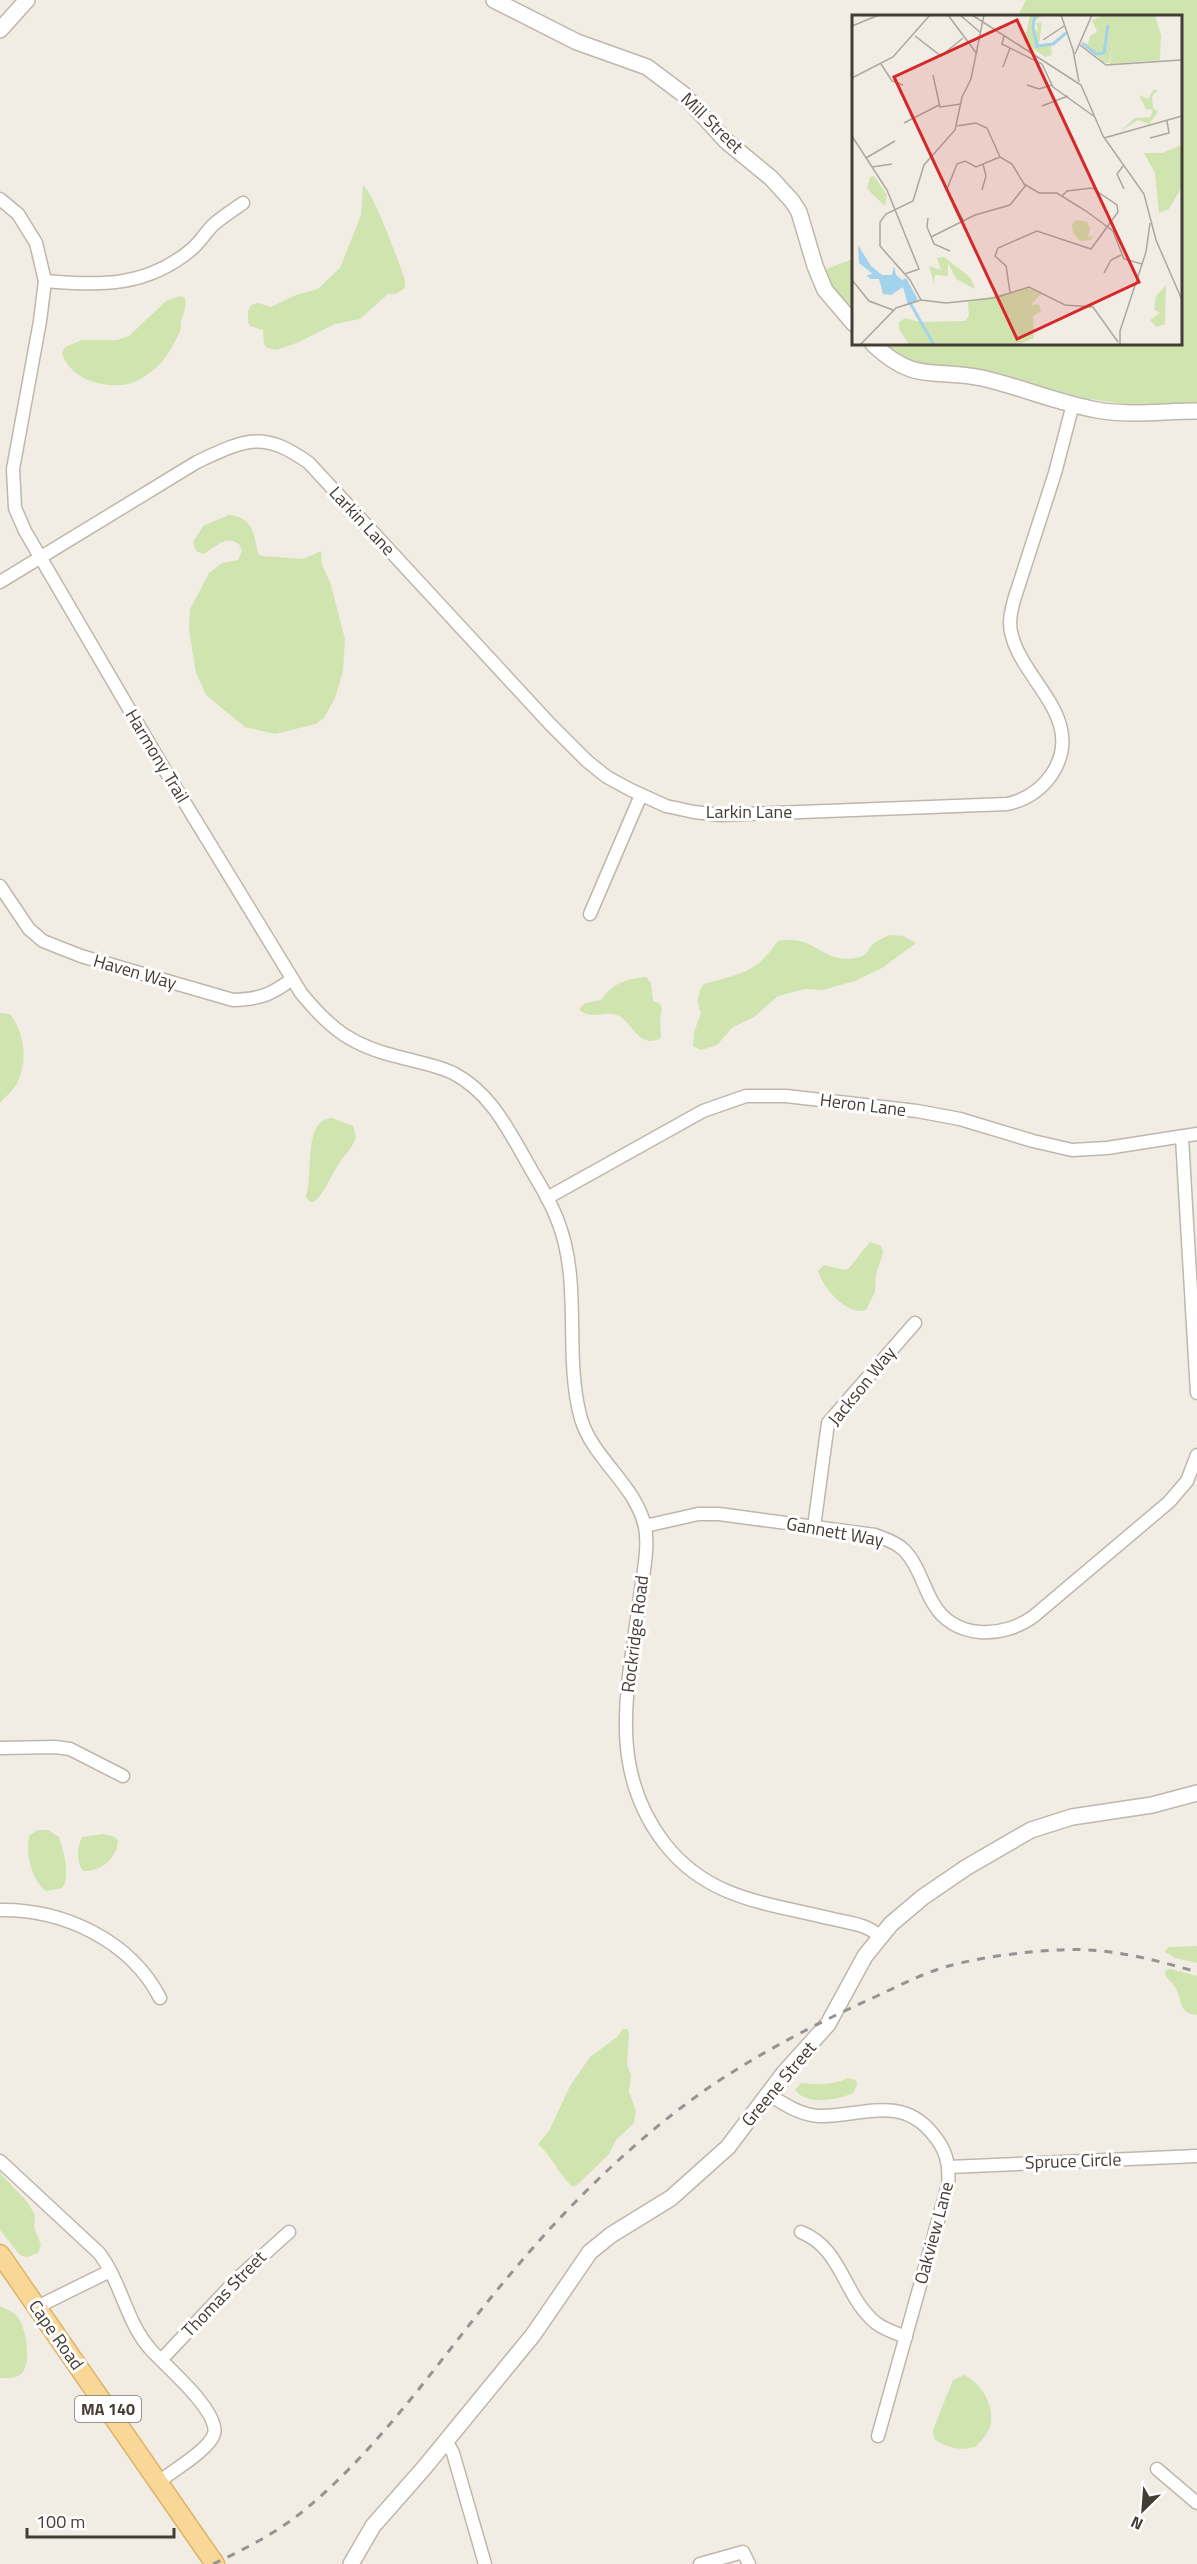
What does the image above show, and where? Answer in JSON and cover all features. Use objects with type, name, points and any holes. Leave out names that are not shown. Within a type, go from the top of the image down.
[{"type":"main road","name":"Cape Road","points":[[0,2254],[215,2564]]},
{"type":"street","points":[[0,30],[27,0]]},
{"type":"street","name":"Mill Street","points":[[494,0],[577,42],[647,67],[683,94],[726,141],[771,178],[792,201],[799,212],[815,266],[825,290],[852,322]]},
{"type":"street","name":"Harmony Trail","points":[[0,199],[18,214],[36,243],[45,281],[40,321],[12,469],[15,508],[25,531],[163,767],[292,979],[322,1019],[343,1035],[368,1048],[431,1064],[452,1072],[473,1085],[503,1120],[547,1198]]},
{"type":"street","points":[[45,281],[82,284],[122,282],[146,277],[174,263],[195,247],[213,225],[243,203]]},
{"type":"street","points":[[874,345],[890,359],[918,372],[972,376],[1097,410],[1131,414],[1197,411]]},
{"type":"street","name":"Larkin Lane","points":[[40,558],[197,462],[232,445],[250,441],[266,441],[282,446],[309,463],[587,761],[608,777],[641,795],[666,806],[721,815],[1007,804],[1020,801],[1039,789],[1059,760],[1061,731],[1052,704],[1018,651],[1009,621],[1055,473],[1073,404]]},
{"type":"street","points":[[0,582],[40,558]]},
{"type":"street","points":[[590,914],[641,795]]},
{"type":"street","name":"Haven Way","points":[[0,886],[30,929],[43,941],[81,956],[233,1000],[256,999],[275,992],[292,979]]},
{"type":"street","name":"Heron Lane","points":[[547,1198],[704,1111],[746,1096],[786,1096],[917,1111],[960,1119],[1072,1150],[1098,1149],[1197,1134]]},
{"type":"street","points":[[1182,1138],[1197,1393]]},
{"type":"street","name":"Rockridge Road","points":[[547,1198],[558,1220],[568,1262],[576,1386],[582,1423],[591,1440],[634,1502],[645,1526],[643,1575],[624,1719],[629,1772],[643,1809],[671,1850],[688,1867],[712,1885],[752,1902],[862,1926],[879,1936]]},
{"type":"street","name":"Jackson Way","points":[[814,1527],[828,1423],[915,1323]]},
{"type":"street","name":"Gannett Way","points":[[645,1526],[698,1514],[719,1514],[875,1535],[902,1548],[912,1560],[933,1605],[941,1614],[971,1631],[1002,1632],[1022,1625],[1034,1617],[1169,1502],[1187,1481],[1197,1455]]},
{"type":"street","points":[[0,1748],[70,1749],[123,1776]]},
{"type":"street","name":"Greene Street","points":[[351,2564],[373,2526],[419,2474],[541,2324],[590,2252],[611,2235],[664,2203],[728,2147],[768,2094],[828,2024],[856,1972],[879,1936],[923,1897],[994,1850],[1031,1830],[1072,1817],[1152,1805],[1197,1793]]},
{"type":"street","points":[[0,1910],[49,1915],[90,1931],[114,1946],[136,1965],[160,1998]]},
{"type":"street","name":"Oakview Lane","points":[[768,2094],[795,2110],[818,2116],[871,2110],[902,2112],[914,2117],[937,2139],[950,2167],[948,2185],[878,2436]]},
{"type":"street","name":"Spruce Circle","points":[[950,2167],[1197,2156]]},
{"type":"street","points":[[0,2161],[96,2250],[110,2271],[136,2328],[148,2346],[181,2378],[210,2416],[214,2430],[207,2445],[159,2482]]},
{"type":"street","name":"Thomas Street","points":[[162,2359],[239,2277],[289,2232]]},
{"type":"street","points":[[801,2232],[820,2241],[870,2317],[885,2328],[906,2337]]},
{"type":"street","points":[[37,2307],[110,2271]]},
{"type":"street","points":[[446,2440],[453,2453],[485,2564]]},
{"type":"street","points":[[1156,2469],[1197,2503]]},
{"type":"street","points":[[700,2564],[743,2552],[749,2564]]},
{"type":"green space","points":[[1026,0],[1197,0],[1197,404],[1131,405],[1084,398],[994,373],[922,369],[880,345],[1182,345],[1182,15],[1018,15]]},
{"type":"green space","points":[[363,185],[374,201],[386,229],[405,280],[405,288],[396,294],[388,294],[360,319],[335,324],[277,350],[267,348],[264,344],[263,330],[250,326],[248,323],[248,311],[251,305],[258,303],[271,307],[296,295],[318,289],[340,268],[361,215]]},
{"type":"green space","points":[[852,259],[852,315],[835,294],[824,270]]},
{"type":"green space","points":[[180,296],[185,298],[186,302],[181,329],[169,352],[157,367],[140,379],[118,385],[98,383],[80,376],[66,362],[62,353],[65,347],[82,340],[117,340],[129,336],[166,301]]},
{"type":"green space","points":[[229,515],[237,516],[248,523],[258,554],[262,556],[303,559],[321,551],[322,565],[330,582],[345,639],[343,671],[335,698],[324,718],[316,724],[275,734],[245,727],[206,695],[196,673],[189,630],[190,609],[209,573],[222,563],[238,560],[242,551],[239,544],[225,541],[204,554],[196,551],[193,542],[203,526]]},
{"type":"green space","points":[[890,935],[903,936],[916,943],[882,968],[855,981],[823,990],[805,989],[778,996],[754,1017],[733,1027],[717,1045],[701,1050],[693,1046],[694,1032],[701,1013],[698,998],[704,984],[747,971],[762,960],[778,941],[802,942],[837,958],[847,959],[862,956],[873,944]]},
{"type":"green space","points":[[646,977],[651,983],[653,1001],[660,1004],[662,1009],[661,1038],[653,1041],[641,1038],[624,1019],[614,1014],[588,1015],[579,1009],[585,1003],[601,1000],[620,983]]},
{"type":"green space","points":[[0,1013],[10,1014],[15,1021],[19,1029],[24,1055],[17,1084],[0,1103]]},
{"type":"green space","points":[[332,1118],[353,1126],[356,1138],[321,1194],[314,1202],[310,1202],[306,1197],[313,1138],[316,1128],[323,1121]]},
{"type":"green space","points":[[870,1242],[881,1246],[883,1253],[876,1275],[875,1292],[866,1310],[859,1311],[851,1309],[837,1299],[820,1278],[818,1271],[824,1265],[845,1270],[849,1268]]},
{"type":"green space","points":[[38,1830],[48,1830],[59,1837],[66,1866],[65,1883],[62,1888],[46,1891],[33,1873],[28,1842],[30,1835]]},
{"type":"green space","points":[[103,1834],[115,1837],[118,1841],[115,1853],[102,1866],[83,1871],[78,1854],[82,1837]]},
{"type":"green space","points":[[1197,1946],[1197,1963],[1175,1958],[1165,1952],[1168,1947]]},
{"type":"green space","points":[[1171,1969],[1197,1976],[1197,2015],[1187,2012],[1182,2007],[1176,1989],[1165,1975],[1166,1970]]},
{"type":"green space","points":[[623,2029],[627,2029],[629,2033],[627,2065],[631,2075],[629,2092],[636,2111],[634,2123],[616,2140],[609,2154],[576,2186],[572,2186],[538,2144],[549,2131],[570,2086],[590,2057],[617,2037]]},
{"type":"green space","points":[[848,2078],[856,2080],[857,2085],[853,2093],[839,2098],[814,2100],[800,2095],[795,2090],[801,2083],[825,2084]]},
{"type":"green space","points":[[0,2173],[28,2203],[35,2215],[34,2227],[41,2245],[38,2253],[27,2257],[20,2255],[0,2230]]},
{"type":"green space","points":[[0,2306],[16,2315],[25,2335],[27,2361],[22,2373],[15,2377],[0,2378]]},
{"type":"green space","points":[[964,2375],[970,2378],[985,2394],[990,2408],[991,2423],[987,2433],[975,2447],[958,2449],[948,2447],[934,2439],[933,2430],[953,2380]]},
{"type":"railway","points":[[213,2564],[274,2532],[325,2492],[384,2431],[492,2296],[563,2215],[609,2169],[659,2125],[711,2086],[751,2061],[814,2026],[912,1980],[933,1971],[978,1959],[1045,1951],[1094,1950],[1146,1959],[1197,1972]]}]
